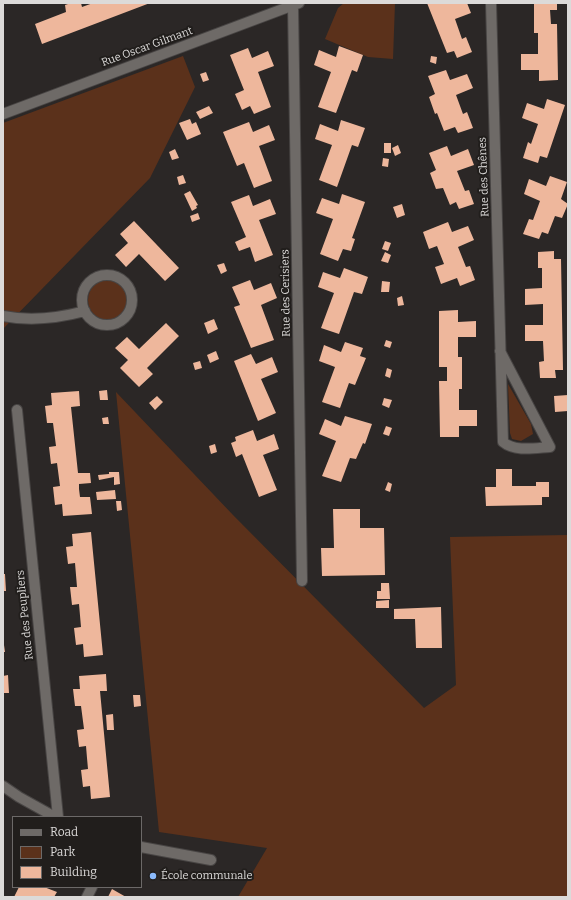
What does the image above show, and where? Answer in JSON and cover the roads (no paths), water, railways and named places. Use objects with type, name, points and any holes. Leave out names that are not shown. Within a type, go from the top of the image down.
[{"type":"street","name":"Rue des Chênes","points":[[491,3],[500,351],[503,442],[508,447],[515,448],[550,447],[500,351]]},
{"type":"street","name":"Rue Oscar Gilmant","points":[[3,114],[297,4]]},
{"type":"street","name":"Rue des Cerisiers","points":[[297,4],[302,581]]},
{"type":"street","points":[[114,276],[122,280],[131,294],[132,302],[130,310],[119,322],[111,325],[102,325],[94,322],[84,310],[82,302],[86,286],[98,277],[114,276]]},
{"type":"street","points":[[3,316],[15,318],[52,317],[84,310]]},
{"type":"street","name":"Rue des Peupliers","points":[[17,410],[58,816]]},
{"type":"street","points":[[3,786],[19,798],[53,816]]},
{"type":"street","points":[[142,847],[210,860]]},
{"type":"street","points":[[87,897],[92,888]]},
{"type":"place","name":"École communale","points":[[153,876]]}]
